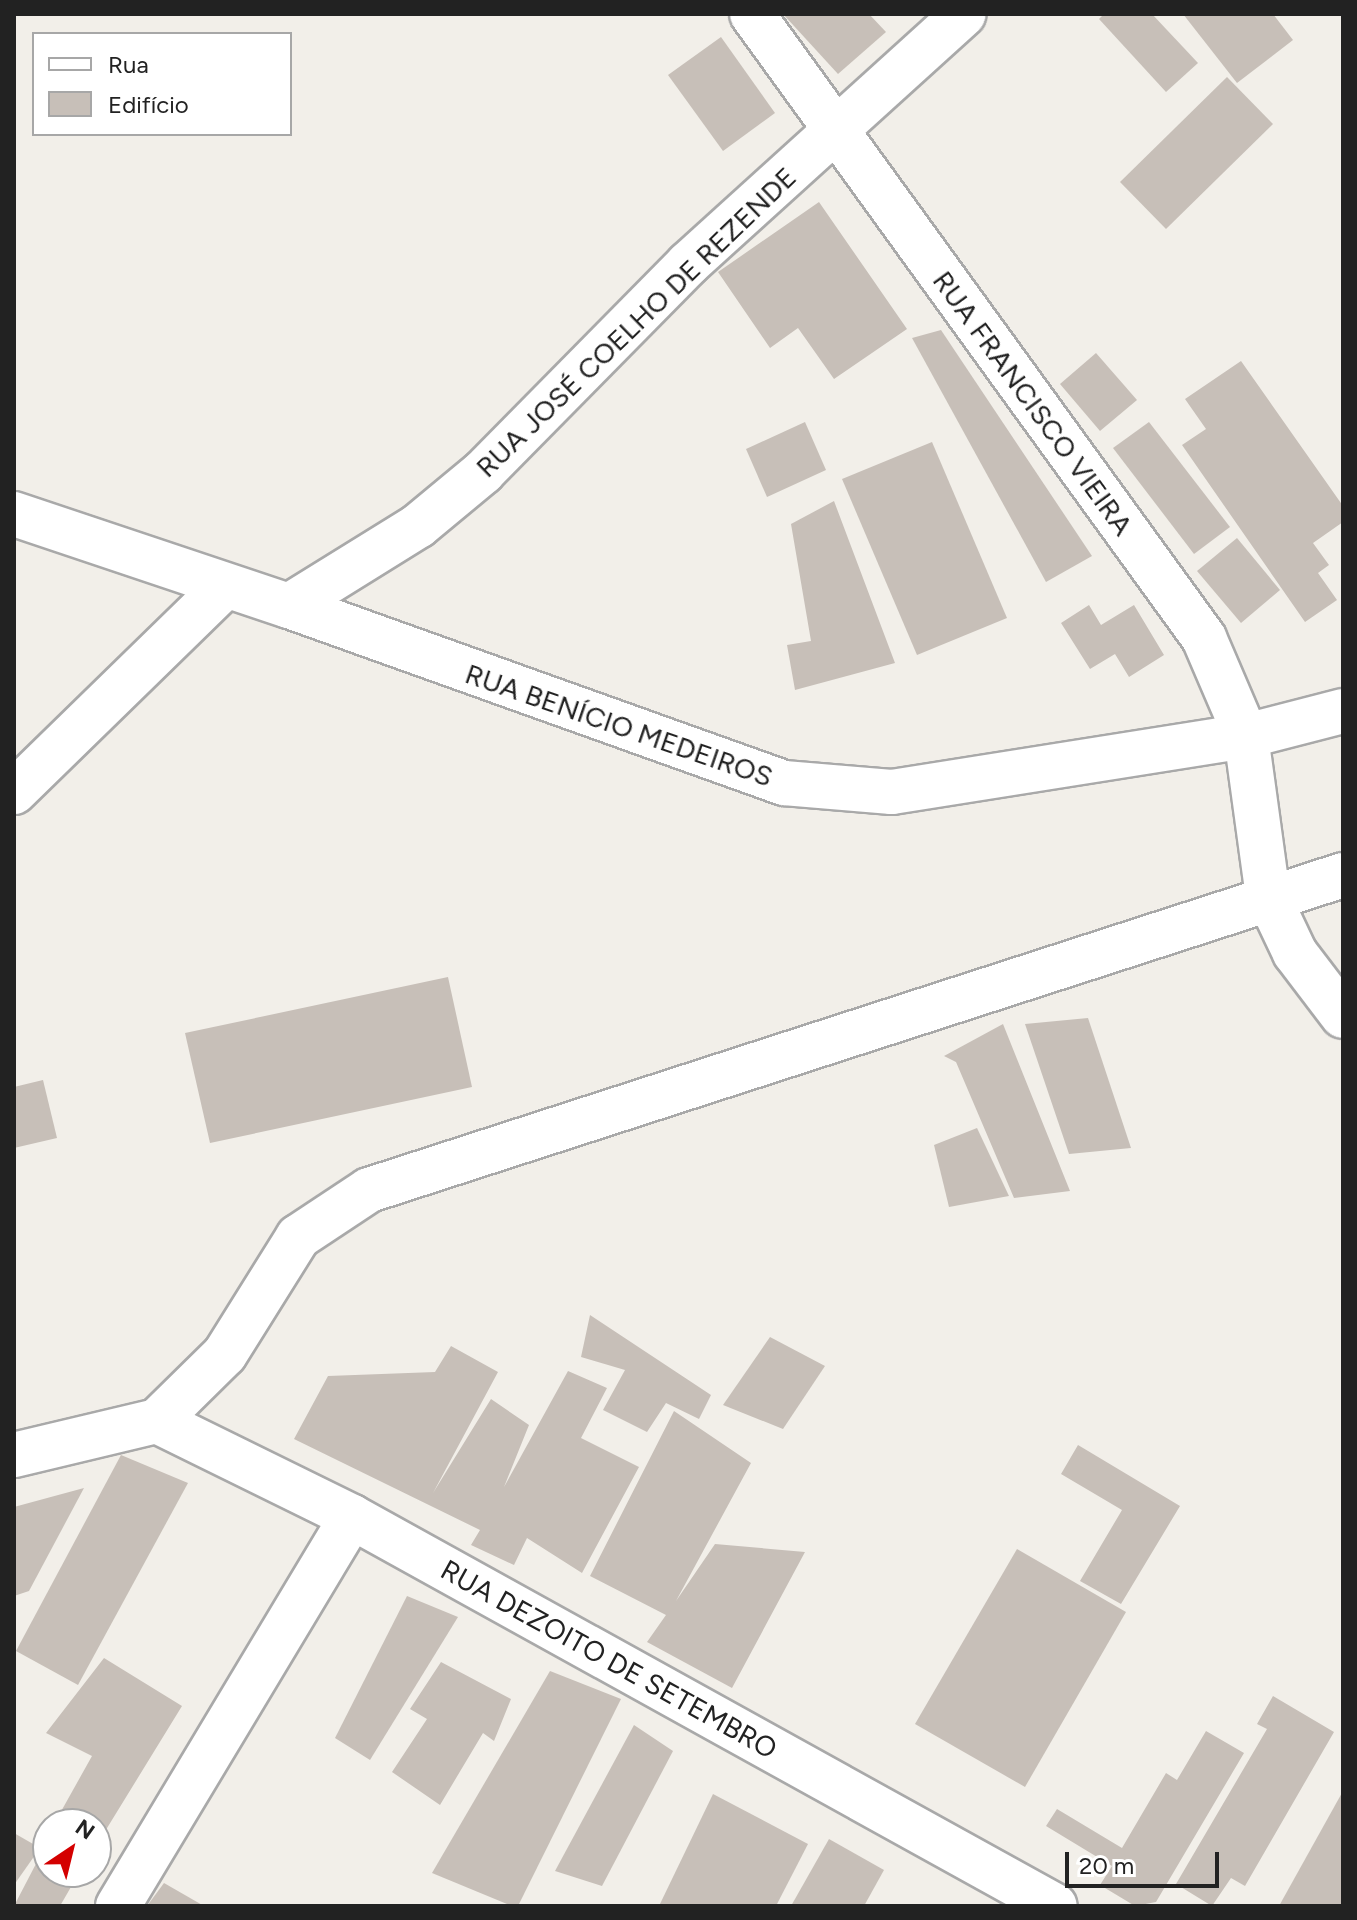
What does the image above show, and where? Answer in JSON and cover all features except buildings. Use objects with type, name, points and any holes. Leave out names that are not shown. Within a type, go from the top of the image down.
[{"type":"street","name":"RUA FRANCISCO VIEIRA","points":[[752,14],[833,132],[1204,638],[1246,736],[1268,896],[1295,953],[1335,995]]},
{"type":"street","name":"RUA JOSÉ COELHO DE REZENDE","points":[[289,606],[418,526],[483,472],[688,264],[964,14]]},
{"type":"street","name":"RUA BENÍCIO MEDEIROS","points":[[14,514],[289,606],[784,783],[892,792],[1246,736],[1332,708]]},
{"type":"street","points":[[14,792],[225,586]]},
{"type":"street","points":[[14,1455],[157,1421],[225,1354],[281,1257],[298,1237],[369,1190],[1268,896],[1343,875]]},
{"type":"street","name":"RUA DEZOITO DE SETEMBRO","points":[[157,1421],[352,1517],[1055,1906]]},
{"type":"street","points":[[118,1906],[352,1517]]}]
